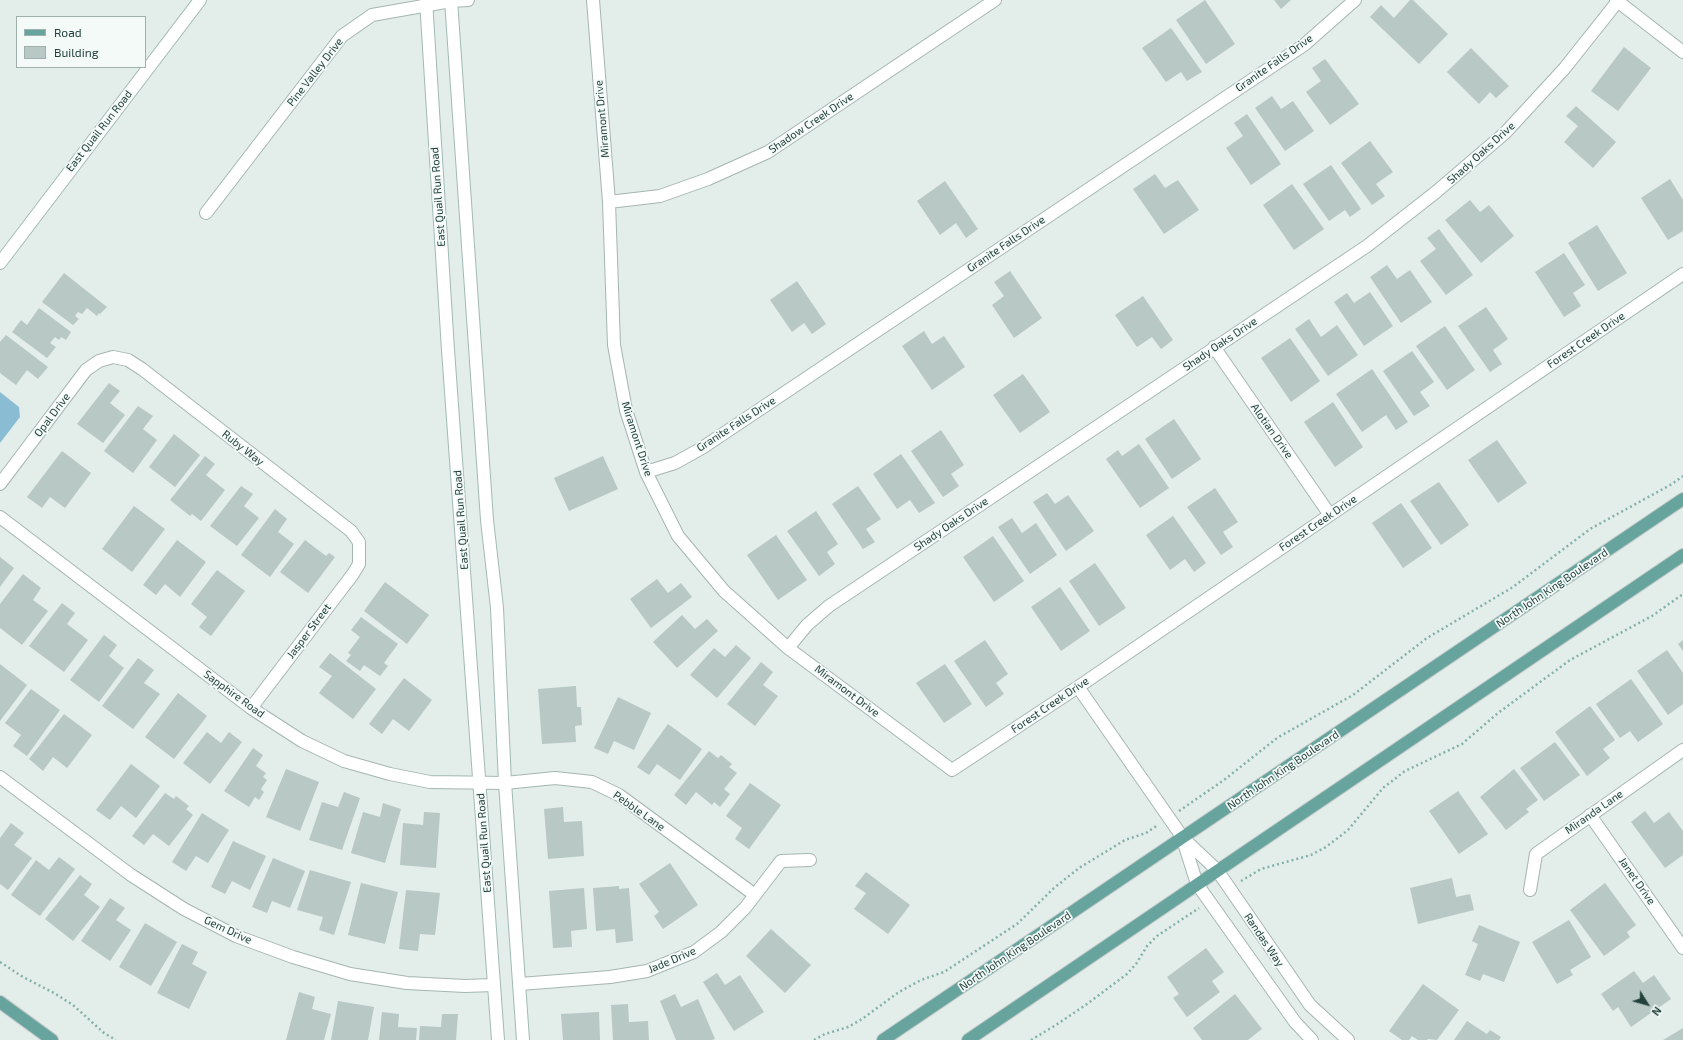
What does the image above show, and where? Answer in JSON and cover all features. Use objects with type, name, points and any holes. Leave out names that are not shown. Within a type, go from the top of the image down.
[{"type":"main road","name":"North John King Boulevard","points":[[883,1040],[1683,499]]},
{"type":"main road","points":[[968,1040],[1683,555]]},
{"type":"main road","points":[[0,1002],[52,1040]]},
{"type":"street","name":"East Quail Run Road","points":[[0,262],[200,0]]},
{"type":"street","name":"Pine Valley Drive","points":[[206,213],[342,36],[372,15],[426,3],[468,0]]},
{"type":"street","name":"Miramont Drive","points":[[593,0],[609,202],[614,345],[626,410],[646,472],[678,536],[724,591],[788,648],[952,770]]},
{"type":"street","name":"Shadow Creek Drive","points":[[609,202],[660,196],[708,179],[768,152],[995,0]]},
{"type":"street","name":"Granite Falls Drive","points":[[646,472],[675,463],[702,448],[1304,45],[1355,0]]},
{"type":"street","points":[[451,1],[487,520],[497,608],[505,783],[523,1040]]},
{"type":"street","points":[[1617,1],[1683,52]]},
{"type":"street","name":"Shady Oaks Drive","points":[[788,648],[807,625],[829,606],[1367,246],[1436,192],[1505,133],[1564,69],[1617,1]]},
{"type":"street","name":"East Quail Run Road","points":[[426,3],[498,1040]]},
{"type":"street","name":"Forest Creek Drive","points":[[952,770],[1078,687],[1683,274]]},
{"type":"street","name":"Alotian Drive","points":[[1214,348],[1330,515]]},
{"type":"street","name":"Opal Drive","points":[[0,484],[86,370],[99,361],[113,356]]},
{"type":"street","name":"Ruby Way","points":[[113,356],[128,360],[142,369],[350,531],[359,542],[360,552]]},
{"type":"street","name":"Sapphire Road","points":[[0,517],[250,708],[302,741],[344,761],[390,774],[430,782],[505,783]]},
{"type":"street","name":"Jasper Street","points":[[250,708],[353,574],[359,564],[360,552]]},
{"type":"street","name":"Randas Way","points":[[1078,687],[1183,838],[1217,870],[1310,1006],[1348,1040]]},
{"type":"street","name":"Miranda Lane","points":[[1530,890],[1536,854],[1683,750]]},
{"type":"street","name":"Gem Drive","points":[[0,777],[132,875],[184,909],[236,936],[293,957],[350,974],[407,984],[465,986],[494,985]]},
{"type":"street","name":"Pebble Lane","points":[[505,783],[554,778],[592,782],[619,796],[755,895]]},
{"type":"street","name":"Janet Drive","points":[[1590,815],[1683,948]]},
{"type":"street","name":"Randas Way","points":[[1183,838],[1197,884],[1294,1022],[1312,1040]]},
{"type":"street","name":"Jade Drive","points":[[520,984],[610,978],[646,971],[694,952],[721,932],[745,908],[781,861],[810,860]]},
{"type":"path","points":[[814,1040],[825,1034],[848,1027],[862,1019],[899,992],[921,980],[944,972],[1017,924],[1054,888],[1079,868],[1124,840],[1146,833],[1224,780],[1277,738],[1352,695],[1427,638],[1513,587],[1590,529],[1672,484],[1683,476]]},
{"type":"path","points":[[1240,882],[1261,869],[1311,855],[1326,847],[1348,830],[1383,788],[1405,771],[1462,744],[1498,713],[1570,660],[1652,616],[1683,594]]},
{"type":"path","points":[[1031,1040],[1081,1008],[1127,974],[1136,964],[1147,946],[1157,936],[1200,907]]},
{"type":"path","points":[[0,962],[23,977],[73,1005],[104,1033],[116,1040]]},
{"type":"water","points":[[0,392],[19,407],[20,417],[0,443]]},
{"type":"building","points":[[1205,0],[1235,44],[1206,64],[1176,20]]},
{"type":"building","points":[[1274,0],[1291,0],[1281,9]]},
{"type":"building","points":[[1410,0],[1413,0],[1448,34],[1419,64],[1370,17],[1381,5],[1394,18]]},
{"type":"building","points":[[1171,28],[1202,72],[1187,81],[1181,72],[1166,82],[1142,48]]},
{"type":"building","points":[[1624,47],[1651,68],[1618,111],[1591,91]]},
{"type":"building","points":[[1471,48],[1509,86],[1496,98],[1490,92],[1479,104],[1447,72]]},
{"type":"building","points":[[1325,59],[1359,104],[1330,125],[1306,92],[1321,81],[1312,68]]},
{"type":"building","points":[[1272,96],[1281,109],[1293,101],[1314,131],[1285,151],[1255,108]]},
{"type":"building","points":[[1576,106],[1616,142],[1593,168],[1564,142],[1578,126],[1566,116]]},
{"type":"building","points":[[1247,114],[1281,164],[1251,185],[1226,148],[1243,136],[1234,123]]},
{"type":"building","points":[[1370,141],[1393,172],[1376,184],[1385,196],[1372,205],[1341,163]]},
{"type":"building","points":[[1331,165],[1361,209],[1350,217],[1345,210],[1329,221],[1303,184]]},
{"type":"building","points":[[1155,174],[1165,188],[1178,180],[1199,210],[1164,234],[1133,189]]},
{"type":"building","points":[[1670,179],[1683,200],[1683,231],[1668,240],[1641,198]]},
{"type":"building","points":[[945,181],[978,229],[966,238],[956,223],[940,235],[917,201]]},
{"type":"building","points":[[1292,184],[1324,229],[1294,250],[1263,205]]},
{"type":"building","points":[[1470,200],[1480,212],[1489,205],[1514,236],[1481,263],[1445,220]]},
{"type":"building","points":[[1597,225],[1627,273],[1598,291],[1568,243]]},
{"type":"building","points":[[1439,229],[1473,275],[1446,295],[1420,261],[1436,249],[1427,238]]},
{"type":"building","points":[[1564,253],[1585,285],[1573,293],[1581,306],[1564,317],[1535,272]]},
{"type":"building","points":[[1387,265],[1397,279],[1410,270],[1432,302],[1401,323],[1370,277]]},
{"type":"building","points":[[1010,271],[1042,318],[1014,338],[992,305],[1004,296],[994,282]]},
{"type":"building","points":[[64,273],[107,307],[97,316],[87,308],[82,314],[78,312],[75,316],[79,319],[73,325],[42,302]]},
{"type":"building","points":[[797,281],[826,324],[812,334],[804,323],[792,332],[770,300]]},
{"type":"building","points":[[1370,292],[1393,326],[1364,346],[1334,302],[1347,293],[1354,303]]},
{"type":"building","points":[[1143,296],[1173,340],[1161,349],[1152,337],[1137,347],[1115,315]]},
{"type":"building","points":[[1486,307],[1508,339],[1493,350],[1502,364],[1490,372],[1458,326]]},
{"type":"building","points":[[39,308],[71,332],[66,340],[61,337],[59,340],[55,337],[50,343],[56,347],[47,358],[12,332],[21,320],[27,325]]},
{"type":"building","points":[[1309,319],[1321,337],[1337,325],[1358,355],[1328,376],[1295,329]]},
{"type":"building","points":[[1445,326],[1475,370],[1447,390],[1416,346]]},
{"type":"building","points":[[924,331],[932,344],[944,336],[965,367],[932,390],[902,346]]},
{"type":"building","points":[[6,335],[48,367],[38,379],[27,370],[16,385],[0,373],[0,342]]},
{"type":"building","points":[[1290,338],[1320,381],[1291,402],[1261,358]]},
{"type":"building","points":[[1412,351],[1434,382],[1420,392],[1430,406],[1414,416],[1383,371]]},
{"type":"building","points":[[1372,369],[1408,422],[1396,430],[1386,415],[1362,432],[1336,394]]},
{"type":"building","points":[[1023,374],[1050,412],[1020,433],[993,395]]},
{"type":"building","points":[[109,383],[120,391],[110,403],[125,415],[103,443],[77,424]]},
{"type":"building","points":[[1333,402],[1363,447],[1335,467],[1304,422]]},
{"type":"building","points":[[138,406],[153,416],[143,429],[157,440],[133,473],[104,451]]},
{"type":"building","points":[[1174,419],[1201,459],[1172,479],[1145,439]]},
{"type":"building","points":[[941,430],[964,465],[951,474],[959,486],[943,497],[911,451]]},
{"type":"building","points":[[174,434],[200,455],[175,487],[149,467]]},
{"type":"building","points":[[1497,440],[1527,483],[1498,503],[1468,460]]},
{"type":"building","points":[[1139,444],[1169,488],[1140,508],[1106,459],[1118,450],[1122,456]]},
{"type":"building","points":[[62,451],[91,473],[65,508],[50,497],[42,508],[27,497]]},
{"type":"building","points":[[901,454],[935,503],[919,513],[910,500],[897,509],[873,474]]},
{"type":"building","points":[[205,456],[215,464],[206,475],[225,490],[201,521],[192,514],[190,516],[170,500]]},
{"type":"building","points":[[603,456],[618,489],[569,511],[554,478]]},
{"type":"building","points":[[1439,482],[1469,525],[1441,545],[1410,501]]},
{"type":"building","points":[[241,486],[253,494],[244,506],[259,518],[237,546],[210,526]]},
{"type":"building","points":[[858,486],[881,519],[866,529],[875,542],[863,549],[832,504]]},
{"type":"building","points":[[1215,488],[1238,522],[1223,532],[1233,547],[1221,555],[1187,507]]},
{"type":"building","points":[[1047,493],[1055,504],[1068,495],[1094,531],[1066,551],[1033,502]]},
{"type":"building","points":[[1401,503],[1432,548],[1403,568],[1372,523]]},
{"type":"building","points":[[134,506],[165,529],[132,572],[102,549]]},
{"type":"building","points":[[275,509],[287,519],[278,532],[294,544],[270,577],[241,555]]},
{"type":"building","points":[[816,511],[838,544],[827,552],[835,564],[819,576],[787,531]]},
{"type":"building","points":[[1173,516],[1206,563],[1194,572],[1185,559],[1170,570],[1146,535]]},
{"type":"building","points":[[1012,518],[1022,533],[1036,523],[1057,555],[1030,574],[998,527]]},
{"type":"building","points":[[776,535],[807,580],[778,600],[747,555]]},
{"type":"building","points":[[993,536],[1024,581],[994,602],[963,557]]},
{"type":"building","points":[[177,540],[206,562],[180,597],[165,584],[156,595],[143,585]]},
{"type":"building","points":[[305,540],[326,556],[329,553],[335,557],[308,593],[280,572]]},
{"type":"building","points":[[0,557],[14,568],[0,587]]},
{"type":"building","points":[[1095,563],[1126,608],[1099,626],[1069,581]]},
{"type":"building","points":[[217,570],[245,591],[211,636],[199,627],[207,617],[191,604]]},
{"type":"building","points":[[23,574],[41,588],[33,600],[48,611],[22,645],[0,628],[0,604]]},
{"type":"building","points":[[657,579],[668,593],[681,583],[692,597],[651,628],[630,599]]},
{"type":"building","points":[[385,582],[429,615],[407,644],[364,611]]},
{"type":"building","points":[[1060,587],[1090,631],[1061,651],[1031,607]]},
{"type":"building","points":[[62,603],[75,613],[67,624],[88,640],[64,672],[29,646]]},
{"type":"building","points":[[682,615],[695,629],[707,619],[718,631],[677,668],[653,642]]},
{"type":"building","points":[[361,617],[398,644],[384,663],[388,666],[380,676],[364,665],[360,671],[346,661],[351,655],[348,653],[360,637],[351,630]]},
{"type":"building","points":[[104,635],[117,645],[109,656],[124,668],[99,702],[70,680]]},
{"type":"building","points":[[985,640],[1008,674],[996,683],[1004,694],[986,707],[954,661]]},
{"type":"building","points":[[1683,640],[1683,651],[1678,644]]},
{"type":"building","points":[[736,645],[751,658],[717,698],[690,675],[714,648],[725,657]]},
{"type":"building","points":[[1667,650],[1683,673],[1683,704],[1668,715],[1637,671]]},
{"type":"building","points":[[330,653],[376,689],[353,719],[319,693],[332,676],[319,667]]},
{"type":"building","points":[[138,658],[154,670],[144,683],[160,694],[133,729],[102,706]]},
{"type":"building","points":[[761,662],[773,672],[763,685],[778,696],[755,726],[727,704]]},
{"type":"building","points":[[0,664],[27,685],[0,721]]},
{"type":"building","points":[[945,664],[972,704],[944,723],[916,683]]},
{"type":"building","points":[[404,678],[432,700],[409,731],[393,719],[382,734],[369,724]]},
{"type":"building","points":[[1631,679],[1663,724],[1638,742],[1630,731],[1620,738],[1596,704]]},
{"type":"building","points":[[576,686],[577,707],[581,707],[582,725],[575,726],[576,742],[542,744],[538,689]]},
{"type":"building","points":[[31,689],[60,710],[27,756],[13,746],[21,735],[5,723]]},
{"type":"building","points":[[178,693],[207,716],[174,759],[145,737]]},
{"type":"building","points":[[618,697],[651,713],[634,750],[614,741],[608,754],[594,748]]},
{"type":"building","points":[[1590,706],[1615,740],[1603,749],[1610,758],[1587,776],[1555,732]]},
{"type":"building","points":[[64,714],[92,735],[67,768],[53,757],[43,771],[29,759]]},
{"type":"building","points":[[668,724],[702,749],[680,780],[657,764],[649,775],[637,767]]},
{"type":"building","points":[[207,732],[221,743],[229,732],[242,742],[210,784],[183,763]]},
{"type":"building","points":[[1555,742],[1580,775],[1544,801],[1520,768]]},
{"type":"building","points":[[253,748],[263,755],[256,766],[266,773],[263,777],[267,780],[261,789],[264,792],[259,800],[255,797],[249,807],[224,791]]},
{"type":"building","points":[[709,751],[718,758],[721,755],[732,764],[729,767],[737,773],[724,789],[730,794],[720,807],[714,802],[712,805],[696,792],[686,805],[674,795]]},
{"type":"building","points":[[131,764],[160,786],[136,818],[121,806],[110,820],[96,810]]},
{"type":"building","points":[[286,769],[319,782],[300,831],[266,817]]},
{"type":"building","points":[[1514,769],[1538,800],[1526,809],[1529,812],[1506,830],[1480,797]]},
{"type":"building","points":[[750,783],[781,805],[749,849],[735,839],[742,828],[726,816]]},
{"type":"building","points":[[1458,791],[1488,834],[1459,854],[1429,811]]},
{"type":"building","points":[[344,792],[360,798],[342,850],[309,840],[322,802],[338,807]]},
{"type":"building","points":[[165,793],[174,799],[176,796],[189,806],[186,809],[193,815],[169,846],[153,834],[144,845],[132,836]]},
{"type":"building","points":[[383,803],[401,809],[385,863],[351,853],[363,812],[380,817]]},
{"type":"building","points":[[563,807],[564,822],[582,821],[584,856],[548,859],[544,809]]},
{"type":"building","points":[[1645,811],[1654,823],[1669,812],[1683,831],[1683,855],[1665,868],[1631,822]]},
{"type":"building","points":[[424,812],[440,813],[436,868],[400,865],[403,823],[423,825]]},
{"type":"building","points":[[202,813],[229,830],[208,863],[196,856],[186,871],[172,862]]},
{"type":"building","points":[[11,823],[24,833],[14,845],[32,858],[8,890],[0,884],[0,838]]},
{"type":"building","points":[[233,841],[266,856],[250,890],[232,881],[225,894],[211,887]]},
{"type":"building","points":[[59,857],[75,869],[40,916],[11,895],[36,860],[49,870]]},
{"type":"building","points":[[273,858],[305,871],[290,908],[272,901],[267,913],[252,907]]},
{"type":"building","points":[[670,863],[698,905],[663,929],[654,916],[659,912],[639,884]]},
{"type":"building","points":[[310,870],[351,882],[334,935],[319,930],[323,917],[297,910]]},
{"type":"building","points":[[866,872],[910,905],[888,934],[854,909],[866,893],[855,886]]},
{"type":"building","points":[[80,875],[92,884],[84,895],[100,907],[73,941],[45,919]]},
{"type":"building","points":[[1452,878],[1456,897],[1470,894],[1474,910],[1418,924],[1410,888]]},
{"type":"building","points":[[361,883],[398,892],[385,944],[348,935]]},
{"type":"building","points":[[1605,883],[1636,925],[1627,932],[1630,937],[1604,956],[1570,910]]},
{"type":"building","points":[[619,886],[619,889],[629,888],[633,941],[616,943],[615,929],[596,931],[593,888]]},
{"type":"building","points":[[584,888],[587,929],[571,931],[572,947],[553,948],[549,891]]},
{"type":"building","points":[[406,890],[440,893],[435,935],[420,934],[418,951],[399,949]]},
{"type":"building","points":[[110,898],[125,908],[116,920],[131,930],[110,961],[81,941]]},
{"type":"building","points":[[1569,920],[1591,957],[1570,970],[1573,975],[1557,984],[1532,942]]},
{"type":"building","points":[[145,923],[177,942],[151,986],[119,967]]},
{"type":"building","points":[[1479,925],[1520,942],[1504,982],[1483,974],[1480,981],[1465,975],[1478,944],[1472,941]]},
{"type":"building","points":[[771,929],[811,965],[785,993],[746,956]]},
{"type":"building","points":[[182,944],[198,952],[192,964],[207,972],[189,1009],[157,993]]},
{"type":"building","points":[[1206,948],[1224,972],[1212,981],[1220,992],[1187,1017],[1173,998],[1179,994],[1167,977]]},
{"type":"building","points":[[1634,971],[1643,983],[1654,975],[1671,999],[1631,1027],[1618,1007],[1613,1011],[1601,994]]},
{"type":"building","points":[[717,973],[725,985],[740,975],[764,1012],[734,1031],[703,982]]},
{"type":"building","points":[[1423,984],[1459,1010],[1437,1040],[1418,1040],[1412,1036],[1409,1040],[1402,1040],[1389,1031]]},
{"type":"building","points":[[299,992],[315,997],[312,1009],[331,1014],[324,1040],[286,1040]]},
{"type":"building","points":[[675,994],[681,1007],[698,999],[715,1039],[676,1040],[660,1001]]},
{"type":"building","points":[[1235,994],[1262,1029],[1248,1040],[1202,1040],[1193,1028]]},
{"type":"building","points":[[338,1001],[374,1007],[368,1040],[331,1040]]},
{"type":"building","points":[[628,1004],[629,1022],[648,1021],[649,1040],[613,1040],[611,1005]]},
{"type":"building","points":[[382,1012],[399,1014],[398,1027],[417,1028],[416,1040],[379,1040]]},
{"type":"building","points":[[599,1012],[600,1040],[563,1040],[561,1014]]},
{"type":"building","points":[[442,1014],[458,1014],[456,1040],[419,1040],[420,1026],[441,1027]]},
{"type":"building","points":[[1467,1021],[1487,1034],[1490,1030],[1501,1037],[1499,1040],[1454,1040]]},
{"type":"building","points":[[1683,1028],[1683,1040],[1663,1040]]}]
